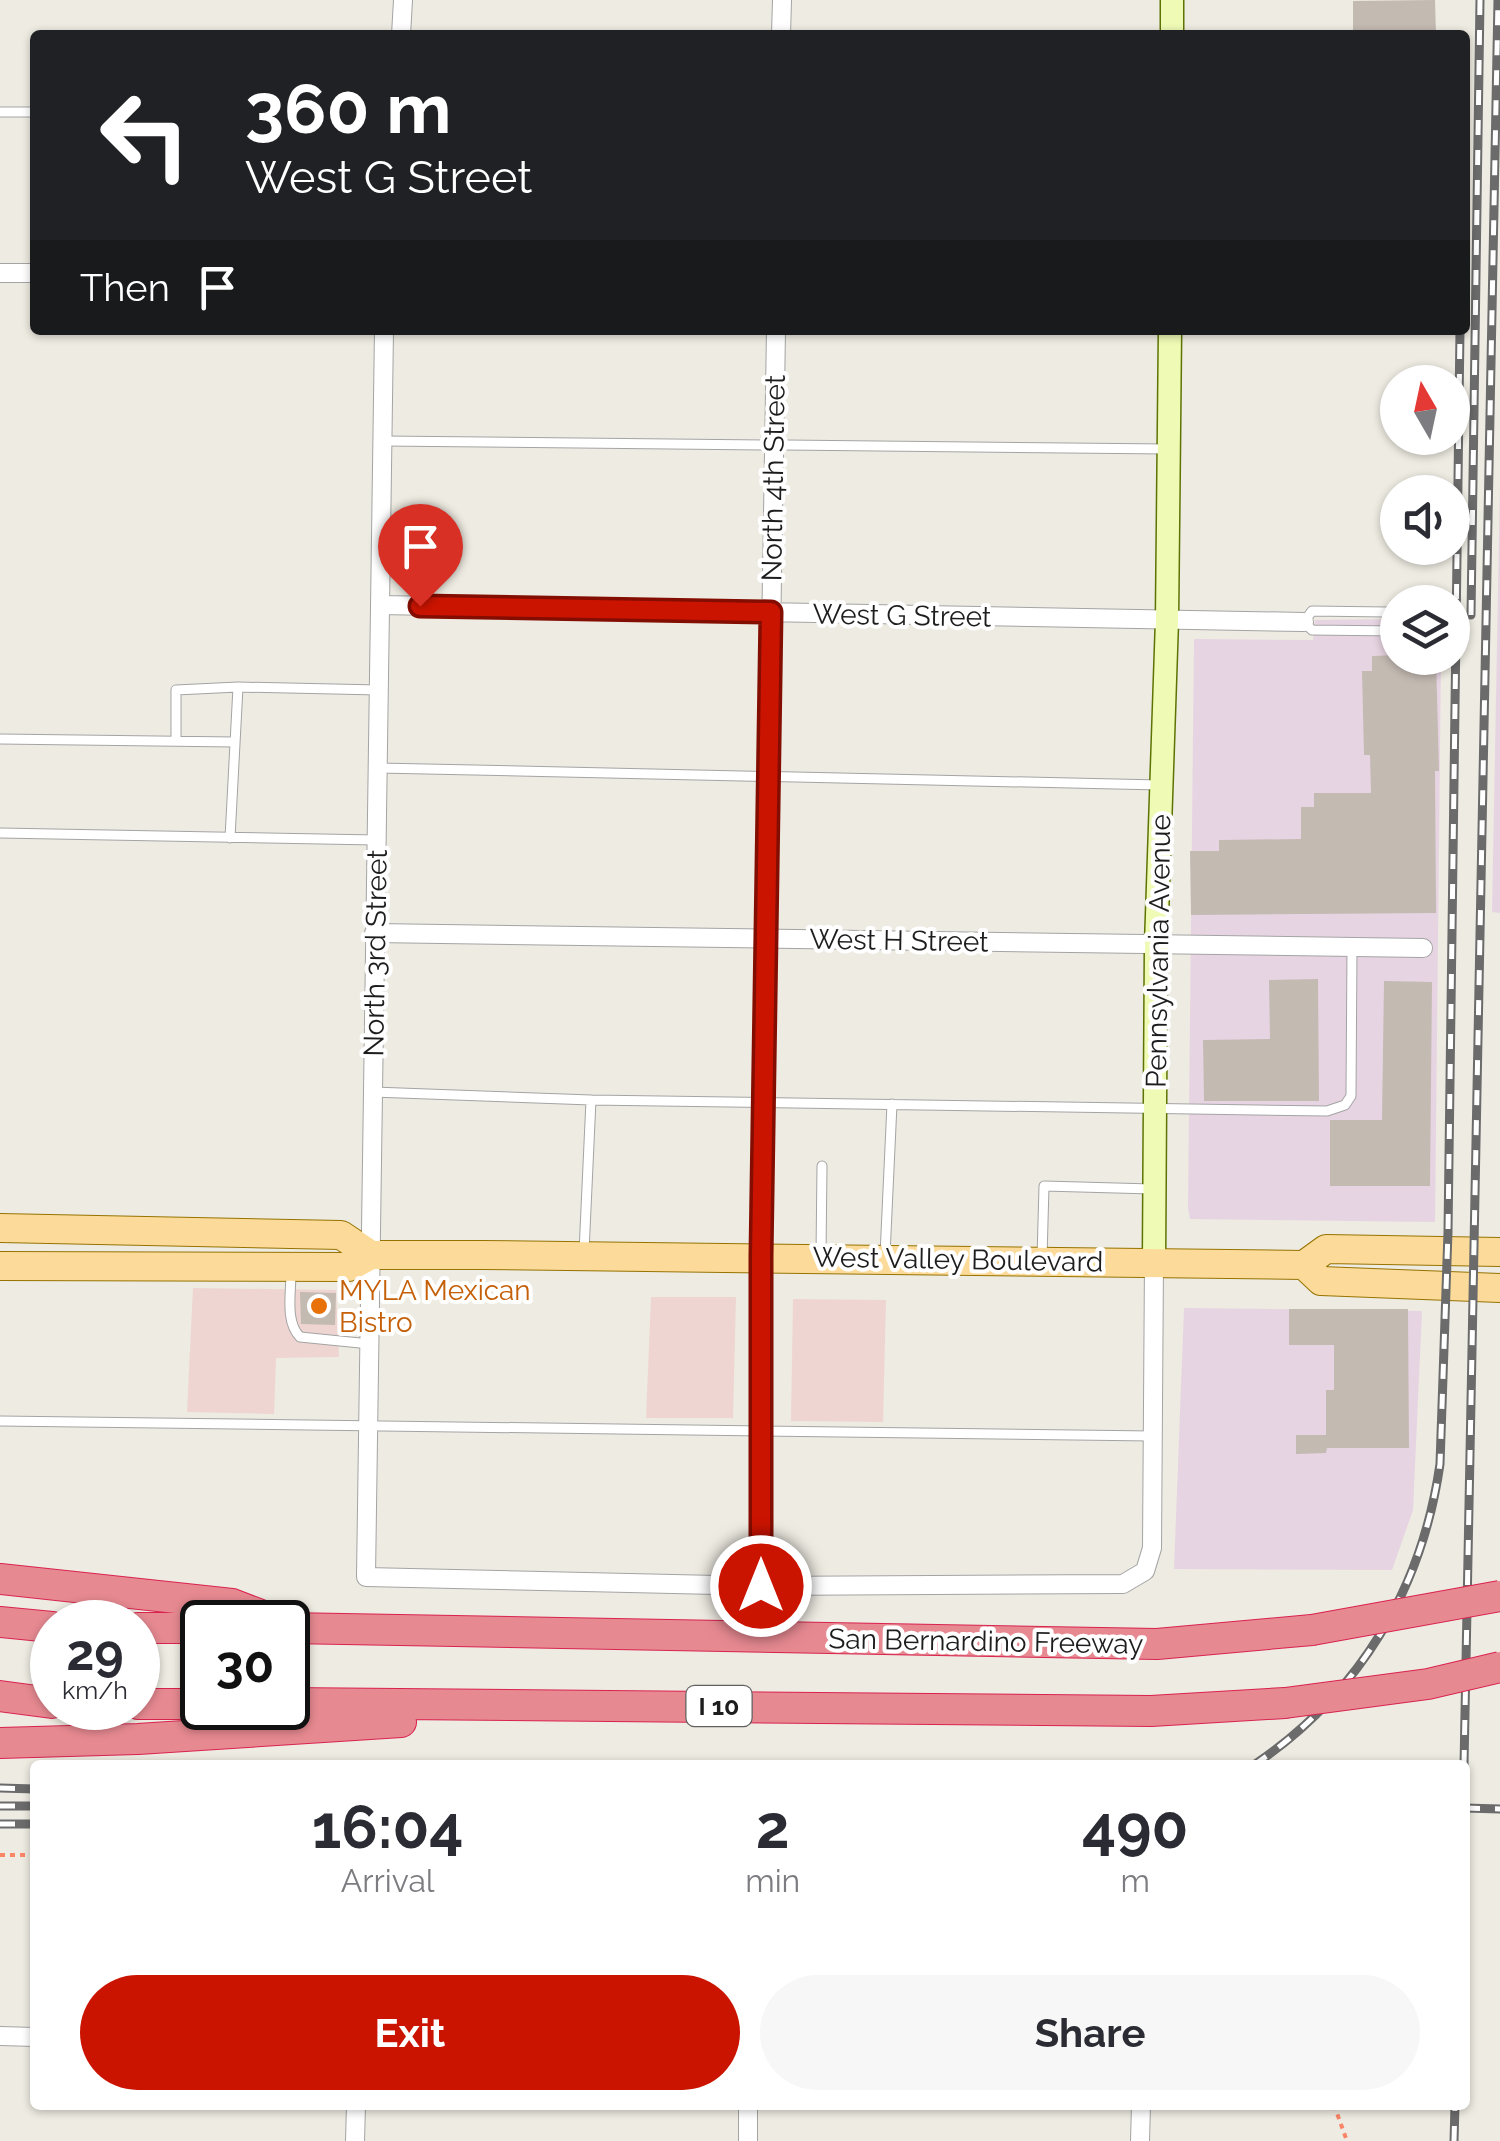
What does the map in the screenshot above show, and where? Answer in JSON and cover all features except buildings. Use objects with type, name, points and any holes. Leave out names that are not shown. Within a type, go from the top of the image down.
[{"type":"highway","name":"San Bernardino Freeway","points":[[0,1579],[195,1600]]},
{"type":"highway","name":"San Bernardino Freeway","points":[[310,1626],[1156,1644],[1312,1630],[1500,1596]]},
{"type":"highway","points":[[0,1622],[30,1625]]},
{"type":"highway","name":"I 10","points":[[310,1704],[1152,1711],[1285,1703],[1428,1684],[1500,1667]]},
{"type":"highway","points":[[0,1696],[30,1700]]},
{"type":"highway","points":[[0,1743],[138,1739],[645,1705]]},
{"type":"main road","name":"West Valley Boulevard","points":[[0,1228],[341,1235],[372,1256]]},
{"type":"main road","name":"West Valley Boulevard","points":[[0,1266],[349,1266],[372,1256],[761,1256],[1304,1264],[1326,1249],[1500,1252]]},
{"type":"main road","name":"West Valley Boulevard","points":[[1304,1264],[1321,1282],[1500,1288]]},
{"type":"street","points":[[401,30],[403,0]]},
{"type":"street","points":[[781,30],[782,0]]},
{"type":"street","points":[[1172,0],[1172,30]]},
{"type":"street","points":[[0,272],[30,273]]},
{"type":"street","name":"North 3rd Street","points":[[384,335],[366,1577],[761,1586]]},
{"type":"street","name":"North 4th Street","points":[[761,1586],[761,1256],[776,335]]},
{"type":"street","name":"Pennsylvania Avenue","points":[[761,1586],[1123,1584],[1145,1571],[1152,1548],[1156,945],[1167,620],[1170,335]]},
{"type":"street","name":"West G Street","points":[[381,605],[1304,622]]},
{"type":"street","name":"West H Street","points":[[374,933],[1423,948]]},
{"type":"street","points":[[0,2036],[30,2037]]},
{"type":"street","points":[[356,2110],[356,2141]]},
{"type":"street","points":[[748,2110],[748,2141]]},
{"type":"street","points":[[1140,2141],[1141,2110]]},
{"type":"lane","points":[[0,112],[30,112]]},
{"type":"lane","points":[[383,441],[1170,448]]},
{"type":"lane","points":[[1380,612],[1312,611],[1304,622],[1312,630],[1380,631]]},
{"type":"lane","points":[[230,838],[238,687]]},
{"type":"lane","points":[[176,741],[176,690],[379,690]]},
{"type":"lane","points":[[0,739],[235,742]]},
{"type":"lane","points":[[378,768],[1161,785]]},
{"type":"lane","points":[[0,833],[376,840]]},
{"type":"lane","points":[[373,1092],[591,1100],[1326,1111],[1345,1104],[1351,1096],[1352,947]]},
{"type":"lane","points":[[584,1256],[591,1100]]},
{"type":"lane","points":[[885,1258],[892,1104]]},
{"type":"lane","points":[[821,1257],[822,1166]]},
{"type":"lane","points":[[1042,1260],[1044,1186],[1154,1189]]},
{"type":"lane","points":[[291,1265],[290,1320],[296,1334],[370,1344]]},
{"type":"lane","points":[[0,1421],[1154,1436]]},
{"type":"path","points":[[0,1855],[30,1855]]},
{"type":"path","points":[[1336,2110],[1347,2141]]},
{"type":"shaded area","points":[[1500,483],[1500,913],[1492,912]]},
{"type":"shaded area","points":[[1380,619],[1380,675],[1441,675],[1435,1222],[1190,1219],[1194,639],[1313,640],[1315,620]]},
{"type":"shaded area","points":[[193,1288],[336,1290],[339,1357],[276,1358],[274,1414],[187,1412]]},
{"type":"shaded area","points":[[651,1297],[736,1297],[733,1418],[646,1418]]},
{"type":"shaded area","points":[[793,1299],[886,1300],[883,1422],[791,1421]]},
{"type":"shaded area","points":[[1184,1308],[1422,1311],[1413,1510],[1392,1570],[1174,1569]]},
{"type":"railway","points":[[1471,615],[1480,0]]},
{"type":"railway","points":[[1464,1760],[1498,0]]},
{"type":"railway","points":[[1261,1760],[1325,1706],[1380,1635],[1418,1554],[1440,1464],[1448,1232],[1460,335]]},
{"type":"railway","points":[[0,1788],[30,1789]]},
{"type":"railway","points":[[0,1806],[30,1806]]},
{"type":"railway","points":[[1470,1808],[1500,1809]]},
{"type":"railway","points":[[0,1824],[30,1824]]},
{"type":"railway","points":[[1454,2141],[1455,2110]]},
{"type":"place","name":"MYLA Mexican Bistro","points":[[319,1306]]},
{"type":"route","points":[[420,606],[771,612],[761,1256],[761,1586]]}]
